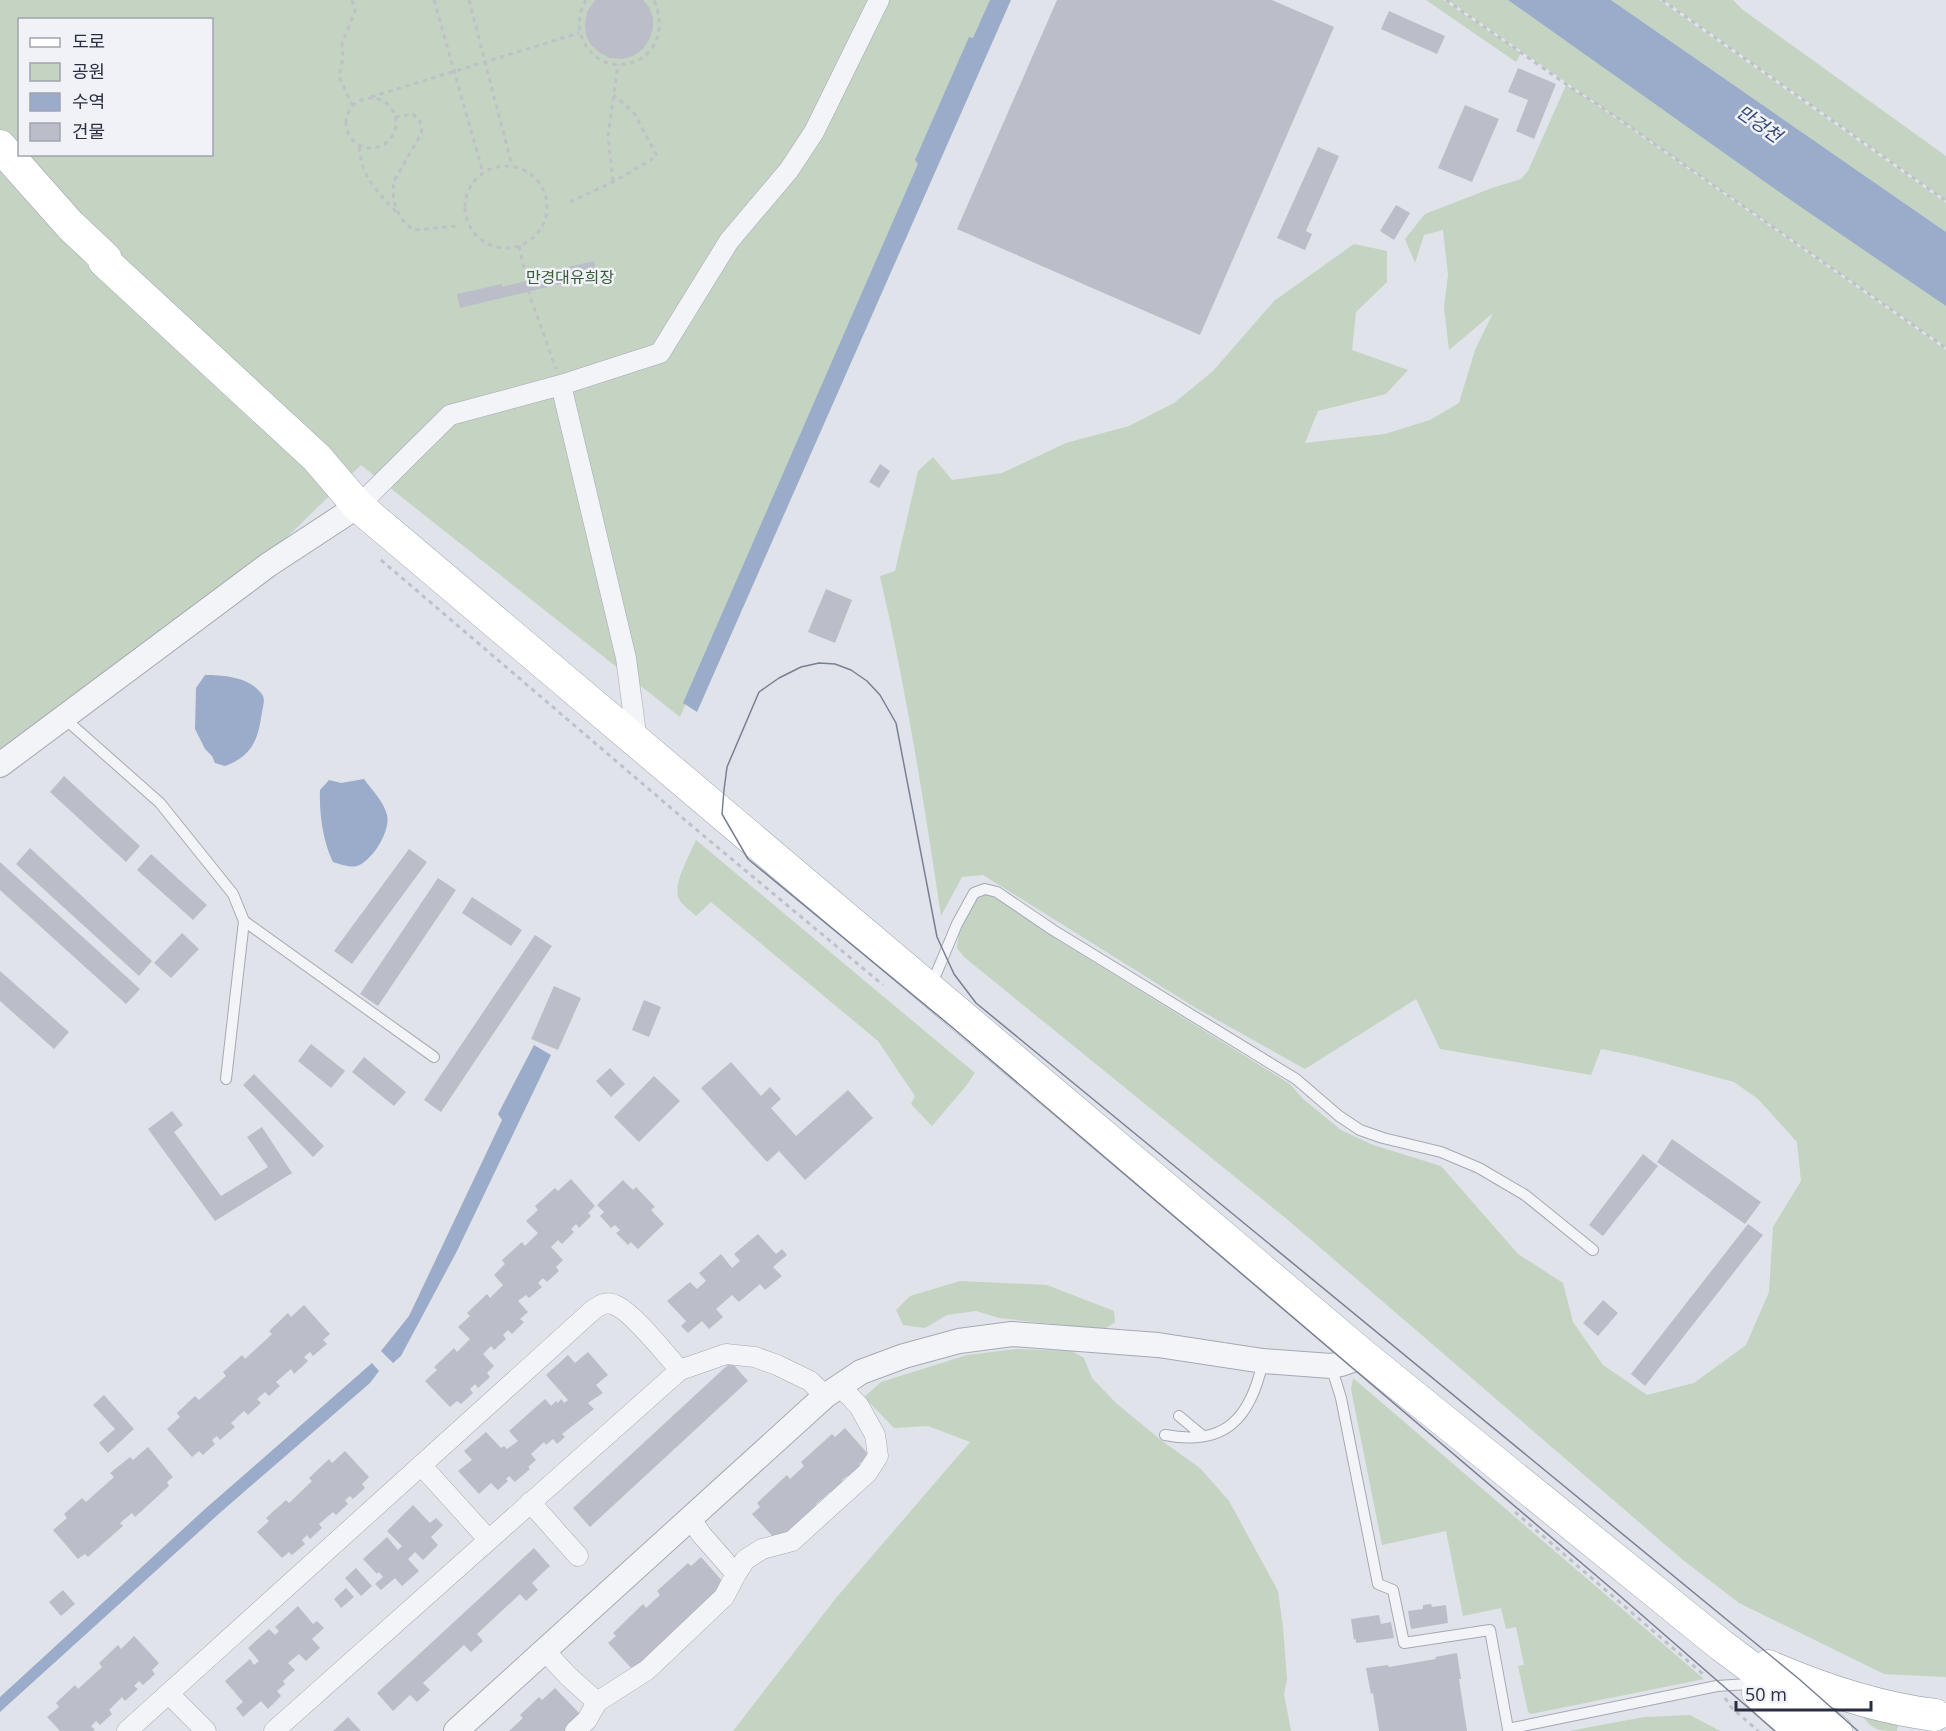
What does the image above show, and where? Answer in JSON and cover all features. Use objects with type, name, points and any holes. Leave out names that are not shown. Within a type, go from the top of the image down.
[{"type":"main road","points":[[0,146],[70,225],[106,259],[104,261],[317,458],[358,506],[1364,1356],[1721,1645],[1836,1731]]},
{"type":"main road","points":[[1721,1645],[1749,1684],[1797,1731]]},
{"type":"main road","points":[[1721,1645],[1799,1679],[1931,1720]]},
{"type":"street","points":[[0,765],[268,565],[358,506],[450,415],[561,385],[660,354],[729,241],[789,170],[814,132],[879,0]]},
{"type":"street","points":[[561,385],[626,658],[637,741]]},
{"type":"street","points":[[127,1731],[593,1310],[603,1304],[614,1304],[625,1311],[680,1370]]},
{"type":"street","points":[[456,1731],[832,1391],[861,1372],[904,1356],[959,1341],[1012,1334],[1158,1345],[1263,1361],[1341,1365],[1364,1356]]},
{"type":"street","points":[[273,1731],[680,1370],[726,1354],[755,1357],[777,1365],[859,1406],[875,1435],[878,1456],[867,1473],[792,1541],[762,1550],[745,1560],[724,1597],[647,1670],[597,1702],[587,1720],[575,1731]]},
{"type":"street","points":[[421,1465],[488,1539]]},
{"type":"street","points":[[530,1502],[578,1556]]},
{"type":"street","points":[[691,1519],[736,1574]]},
{"type":"street","points":[[544,1651],[597,1702]]},
{"type":"street","points":[[169,1694],[206,1731]]},
{"type":"lane","points":[[64,718],[160,803],[233,894],[244,921],[226,1079]]},
{"type":"lane","points":[[930,989],[957,924],[974,893],[985,889],[997,892],[1053,930],[1288,1073],[1339,1116],[1360,1130],[1440,1152],[1479,1168],[1525,1195],[1593,1250]]},
{"type":"lane","points":[[244,921],[434,1057]]},
{"type":"lane","points":[[1165,1435],[1203,1436],[1227,1428],[1240,1418],[1249,1405],[1263,1361]]},
{"type":"lane","points":[[1331,1365],[1341,1398],[1378,1584],[1393,1590],[1404,1643],[1490,1630],[1508,1729],[1717,1686],[1749,1684]]},
{"type":"lane","points":[[1179,1416],[1203,1436]]},
{"type":"path","points":[[352,0],[355,11],[342,44],[339,76],[352,105]]},
{"type":"path","points":[[434,0],[483,173]]},
{"type":"path","points":[[469,0],[512,166]]},
{"type":"path","points":[[586,0],[579,17],[579,33],[586,48],[598,59],[613,64],[629,64],[644,57],[655,45],[660,30],[660,14],[654,0]]},
{"type":"path","points":[[1446,0],[1946,348]]},
{"type":"path","points":[[1662,0],[1946,201]]},
{"type":"path","points":[[371,97],[390,106],[395,117],[395,130],[386,144],[370,149],[359,145],[348,136],[345,128],[345,120],[352,105],[359,100],[579,33]]},
{"type":"path","points":[[613,182],[608,136],[618,64]]},
{"type":"path","points":[[570,202],[613,182],[657,156],[634,113],[614,95]]},
{"type":"path","points":[[395,117],[412,114],[419,119],[422,128],[421,134],[394,181],[397,213]]},
{"type":"path","points":[[359,145],[363,169],[368,181],[401,220],[414,230],[458,226]]},
{"type":"path","points":[[502,166],[512,166],[530,173],[537,180],[546,198],[546,218],[536,235],[519,246],[498,247],[479,238],[472,230],[467,220],[466,199],[469,188],[483,173],[502,166]]},
{"type":"path","points":[[519,246],[531,299],[561,385]]},
{"type":"green space","name":"만경대유희장","points":[[0,0],[995,0],[680,717],[361,465],[276,548],[0,759]]},
{"type":"green space","points":[[1426,0],[1443,0],[1521,53],[1516,62]]},
{"type":"green space","points":[[1448,0],[1508,0],[1946,306],[1946,347]]},
{"type":"green space","points":[[1611,0],[1659,0],[1946,203],[1946,232]]},
{"type":"green space","points":[[1664,0],[1733,0],[1743,10],[1946,156],[1946,200]]},
{"type":"green space","points":[[1566,85],[1946,350],[1946,1677],[1884,1674],[1739,1603],[1683,1560],[1288,1220],[964,957],[957,948],[958,940],[965,916],[975,901],[988,892],[997,896],[1061,942],[1290,1084],[1303,1099],[1341,1130],[1373,1145],[1441,1166],[1518,1254],[1563,1283],[1573,1322],[1603,1365],[1647,1395],[1694,1383],[1746,1345],[1769,1292],[1773,1227],[1801,1181],[1797,1142],[1758,1099],[1734,1082],[1641,1057],[1601,1049],[1591,1075],[1440,1049],[1416,999],[1305,1069],[1196,1008],[983,875],[962,877],[941,916],[914,745],[880,576],[895,571],[918,471],[933,457],[952,480],[1002,473],[1066,443],[1129,426],[1174,403],[1213,371],[1274,301],[1354,244],[1387,251],[1387,282],[1356,312],[1352,350],[1408,370],[1386,394],[1318,411],[1305,443],[1385,434],[1430,420],[1459,403],[1475,350],[1493,313],[1449,350],[1444,307],[1448,275],[1443,230],[1424,235],[1415,263],[1405,239],[1425,214],[1521,179],[1528,171]]},
{"type":"green space","points":[[696,840],[975,1073],[932,1126],[911,1104],[915,1096],[878,1041],[711,902],[696,916],[682,903],[677,893],[678,886]]},
{"type":"green space","points":[[960,1281],[1047,1285],[1114,1311],[1115,1322],[1105,1329],[999,1318],[976,1311],[947,1315],[925,1328],[903,1325],[896,1310],[910,1296]]},
{"type":"green space","points":[[1017,1349],[1072,1351],[1084,1358],[1092,1378],[1116,1403],[1162,1441],[1200,1468],[1229,1501],[1278,1591],[1287,1679],[1284,1694],[1291,1731],[733,1731],[836,1598],[970,1442],[928,1426],[894,1428],[864,1397],[881,1382],[967,1355]]},
{"type":"green space","points":[[1353,1378],[1704,1679],[1531,1714],[1528,1712],[1518,1666],[1524,1665],[1516,1627],[1506,1629],[1501,1608],[1463,1616],[1446,1531],[1382,1545],[1351,1389]]},
{"type":"green space","points":[[1865,1714],[1898,1725],[1897,1731],[1874,1728],[1864,1718]]},
{"type":"green space","points":[[1690,1715],[1720,1731],[1569,1731],[1644,1717]]},
{"type":"water","points":[[990,0],[1011,0],[697,712],[683,703],[918,164],[915,160],[969,37],[973,38]]},
{"type":"water","name":"만겅천","points":[[1508,0],[1611,0],[1946,232],[1946,306],[1795,203]]},
{"type":"water","points":[[205,675],[227,676],[243,680],[256,688],[263,697],[256,738],[248,752],[225,766],[215,763],[195,729],[196,688]]},
{"type":"water","points":[[364,779],[385,810],[386,829],[379,845],[363,863],[348,866],[333,862],[322,827],[320,790],[329,780],[341,783]]},
{"type":"water","points":[[534,1045],[551,1055],[457,1251],[401,1356],[393,1363],[381,1351],[409,1316],[502,1120],[498,1114]]},
{"type":"water","points":[[372,1363],[379,1371],[370,1383],[222,1511],[0,1712],[0,1697],[205,1509]]},
{"type":"building","points":[[595,0],[643,0],[649,7],[653,18],[653,29],[643,49],[633,56],[622,59],[610,58],[591,45],[586,35],[585,24],[587,12]]},
{"type":"building","points":[[1057,0],[1272,0],[1334,27],[1200,335],[957,229]]},
{"type":"building","points":[[1389,11],[1445,36],[1437,54],[1381,29]]},
{"type":"building","points":[[1518,68],[1556,84],[1534,139],[1516,131],[1528,100],[1508,92]]},
{"type":"building","points":[[1465,105],[1499,119],[1472,182],[1438,168]]},
{"type":"building","points":[[1318,147],[1339,156],[1306,231],[1312,234],[1305,250],[1277,238]]},
{"type":"building","points":[[1396,205],[1410,213],[1394,240],[1380,231]]},
{"type":"building","points":[[594,261],[597,275],[460,308],[457,294],[502,284],[502,287],[550,275],[550,271]]},
{"type":"building","points":[[880,464],[890,471],[879,488],[869,482]]},
{"type":"building","points":[[826,589],[852,600],[835,643],[808,632]]},
{"type":"building","points":[[64,776],[140,846],[126,862],[50,792]]},
{"type":"building","points":[[30,848],[152,961],[139,976],[16,864]]},
{"type":"building","points":[[409,849],[427,862],[352,964],[334,951]]},
{"type":"building","points":[[151,854],[207,905],[193,920],[137,870]]},
{"type":"building","points":[[0,862],[140,989],[126,1004],[0,890]]},
{"type":"building","points":[[438,878],[456,890],[378,1006],[360,994]]},
{"type":"building","points":[[472,897],[522,930],[511,946],[462,913]]},
{"type":"building","points":[[182,933],[199,949],[171,978],[154,963]]},
{"type":"building","points":[[535,935],[552,946],[441,1112],[424,1100]]},
{"type":"building","points":[[0,971],[69,1032],[54,1049],[0,1001]]},
{"type":"building","points":[[554,986],[581,998],[558,1050],[531,1039]]},
{"type":"building","points":[[644,1000],[661,1007],[649,1037],[632,1030]]},
{"type":"building","points":[[311,1044],[345,1071],[331,1088],[298,1061]]},
{"type":"building","points":[[364,1057],[406,1092],[394,1106],[352,1072]]},
{"type":"building","points":[[731,1062],[761,1096],[770,1087],[781,1099],[771,1108],[796,1136],[848,1090],[873,1118],[805,1180],[779,1151],[767,1162],[701,1088]]},
{"type":"building","points":[[610,1068],[625,1084],[611,1097],[596,1081]]},
{"type":"building","points":[[254,1074],[324,1146],[313,1157],[243,1085]]},
{"type":"building","points":[[654,1076],[680,1101],[639,1142],[614,1117]]},
{"type":"building","points":[[172,1111],[183,1125],[174,1132],[221,1196],[268,1167],[247,1137],[262,1127],[292,1173],[215,1221],[148,1129]]},
{"type":"building","points":[[1672,1139],[1761,1202],[1745,1224],[1657,1162]]},
{"type":"building","points":[[1643,1154],[1658,1166],[1603,1236],[1589,1225]]},
{"type":"building","points":[[571,1179],[595,1206],[588,1213],[591,1216],[579,1228],[576,1224],[571,1229],[574,1232],[562,1244],[558,1240],[551,1247],[563,1260],[556,1267],[559,1271],[547,1282],[543,1278],[538,1283],[542,1287],[529,1298],[526,1295],[518,1301],[528,1312],[520,1319],[524,1322],[512,1334],[508,1330],[503,1335],[506,1339],[494,1350],[491,1346],[483,1354],[494,1366],[487,1373],[490,1377],[478,1388],[475,1384],[470,1389],[473,1393],[461,1404],[457,1401],[450,1407],[425,1381],[437,1370],[434,1367],[454,1348],[457,1352],[470,1339],[458,1327],[470,1316],[467,1313],[487,1294],[490,1298],[503,1285],[494,1275],[505,1264],[502,1260],[522,1242],[525,1246],[538,1233],[526,1221],[538,1210],[535,1206],[555,1188],[558,1191]]},
{"type":"building","points":[[623,1180],[633,1190],[636,1187],[655,1207],[651,1210],[664,1224],[638,1249],[631,1242],[628,1245],[616,1233],[620,1230],[615,1225],[611,1228],[600,1216],[604,1212],[597,1205]]},
{"type":"building","points":[[1748,1224],[1763,1235],[1645,1386],[1631,1374]]},
{"type":"building","points":[[758,1234],[776,1254],[782,1249],[787,1255],[773,1267],[782,1276],[765,1290],[760,1284],[739,1302],[732,1295],[716,1309],[723,1317],[709,1329],[702,1321],[688,1333],[681,1326],[686,1321],[667,1301],[690,1282],[697,1289],[706,1281],[699,1273],[721,1254],[732,1268],[740,1261],[734,1254]]},
{"type":"building","points":[[1603,1300],[1618,1313],[1598,1336],[1583,1323]]},
{"type":"building","points":[[304,1305],[330,1334],[323,1340],[327,1344],[313,1356],[310,1352],[304,1357],[308,1361],[294,1374],[291,1369],[276,1382],[280,1386],[269,1396],[265,1392],[257,1399],[261,1403],[248,1415],[244,1411],[231,1423],[235,1427],[220,1440],[217,1436],[212,1440],[215,1444],[203,1455],[199,1451],[192,1457],[167,1429],[180,1417],[177,1413],[195,1396],[199,1400],[226,1376],[223,1372],[242,1355],[245,1359],[272,1334],[269,1331],[288,1313],[291,1317]]},
{"type":"building","points":[[588,1352],[608,1375],[596,1385],[603,1393],[588,1403],[594,1409],[562,1434],[565,1437],[557,1444],[553,1439],[546,1445],[544,1442],[531,1454],[536,1460],[528,1467],[530,1469],[515,1482],[509,1476],[506,1479],[508,1481],[498,1490],[491,1483],[479,1494],[458,1471],[472,1460],[464,1451],[486,1432],[501,1448],[504,1446],[507,1449],[518,1441],[509,1431],[545,1399],[551,1406],[561,1399],[564,1403],[568,1400],[546,1375],[568,1355],[575,1363]]},
{"type":"building","points":[[731,1362],[748,1381],[590,1527],[573,1508]]},
{"type":"building","points":[[104,1395],[134,1429],[108,1453],[99,1443],[115,1429],[93,1405]]},
{"type":"building","points":[[845,1428],[869,1455],[859,1464],[863,1468],[850,1479],[847,1476],[842,1480],[846,1484],[833,1496],[830,1492],[816,1504],[819,1508],[807,1519],[804,1516],[799,1520],[802,1524],[790,1536],[786,1532],[777,1541],[752,1514],[760,1507],[757,1503],[787,1475],[790,1479],[804,1466],[801,1462],[832,1434],[835,1437]]},
{"type":"building","points":[[148,1447],[173,1477],[167,1482],[169,1486],[135,1517],[132,1513],[120,1523],[123,1526],[88,1557],[85,1554],[78,1559],[53,1530],[67,1518],[64,1514],[82,1498],[86,1502],[114,1477],[110,1473],[130,1457],[133,1460]]},
{"type":"building","points":[[345,1451],[369,1477],[362,1484],[365,1488],[353,1499],[350,1496],[345,1500],[348,1504],[336,1515],[333,1512],[319,1524],[322,1528],[310,1539],[307,1535],[302,1540],[305,1544],[292,1555],[289,1552],[282,1558],[257,1532],[269,1521],[266,1518],[286,1500],[289,1503],[312,1481],[309,1478],[329,1459],[332,1463]]},
{"type":"building","points":[[413,1505],[430,1523],[436,1518],[443,1525],[431,1537],[438,1545],[423,1560],[415,1552],[408,1559],[419,1571],[402,1586],[395,1578],[381,1590],[375,1584],[383,1577],[363,1559],[387,1537],[398,1550],[402,1546],[387,1531]]},
{"type":"building","points":[[534,1548],[550,1566],[532,1583],[538,1590],[526,1601],[520,1594],[477,1634],[483,1641],[471,1652],[464,1645],[423,1683],[430,1690],[417,1702],[410,1695],[393,1711],[377,1693]]},
{"type":"building","points":[[701,1557],[725,1584],[655,1649],[658,1653],[645,1664],[642,1661],[633,1670],[608,1643],[616,1636],[613,1633],[643,1604],[646,1608],[660,1595],[657,1591],[688,1563],[691,1566]]},
{"type":"building","points":[[356,1568],[372,1586],[361,1596],[345,1578]]},
{"type":"building","points":[[346,1588],[354,1597],[341,1608],[334,1599]]},
{"type":"building","points":[[63,1590],[75,1604],[61,1616],[49,1602]]},
{"type":"building","points":[[1431,1604],[1432,1607],[1446,1605],[1448,1623],[1411,1629],[1408,1611],[1423,1609],[1423,1605]]},
{"type":"building","points":[[298,1606],[313,1624],[317,1621],[324,1628],[312,1639],[320,1648],[306,1661],[299,1654],[288,1663],[295,1670],[283,1681],[285,1684],[277,1691],[281,1696],[268,1709],[261,1701],[243,1717],[236,1708],[243,1702],[225,1681],[250,1659],[254,1665],[259,1661],[248,1648],[269,1629],[275,1635],[279,1631],[275,1627]]},
{"type":"building","points":[[1379,1615],[1381,1624],[1391,1622],[1394,1638],[1356,1643],[1351,1619]]},
{"type":"building","points":[[134,1636],[159,1663],[152,1670],[155,1674],[143,1685],[139,1681],[134,1686],[138,1689],[125,1701],[122,1697],[109,1710],[112,1714],[100,1725],[96,1721],[91,1726],[95,1730],[60,1731],[47,1717],[59,1707],[56,1703],[75,1685],[78,1689],[102,1667],[99,1663],[118,1645],[121,1649]]},
{"type":"building","points":[[1457,1653],[1467,1731],[1379,1731],[1373,1693],[1371,1694],[1366,1668],[1388,1665],[1389,1667]]},
{"type":"building","points":[[555,1688],[580,1714],[570,1731],[509,1731],[523,1718],[520,1715],[539,1697],[542,1700]]},
{"type":"building","points":[[348,1717],[361,1731],[333,1731]]},
{"type":"tram line","points":[[1775,1731],[1612,1589],[953,1028],[748,859],[722,814],[727,767],[759,692],[779,678],[801,667],[819,663],[835,664],[851,670],[867,681],[880,695],[896,723],[937,937],[954,974],[976,1003],[1799,1679],[1858,1731]]}]
